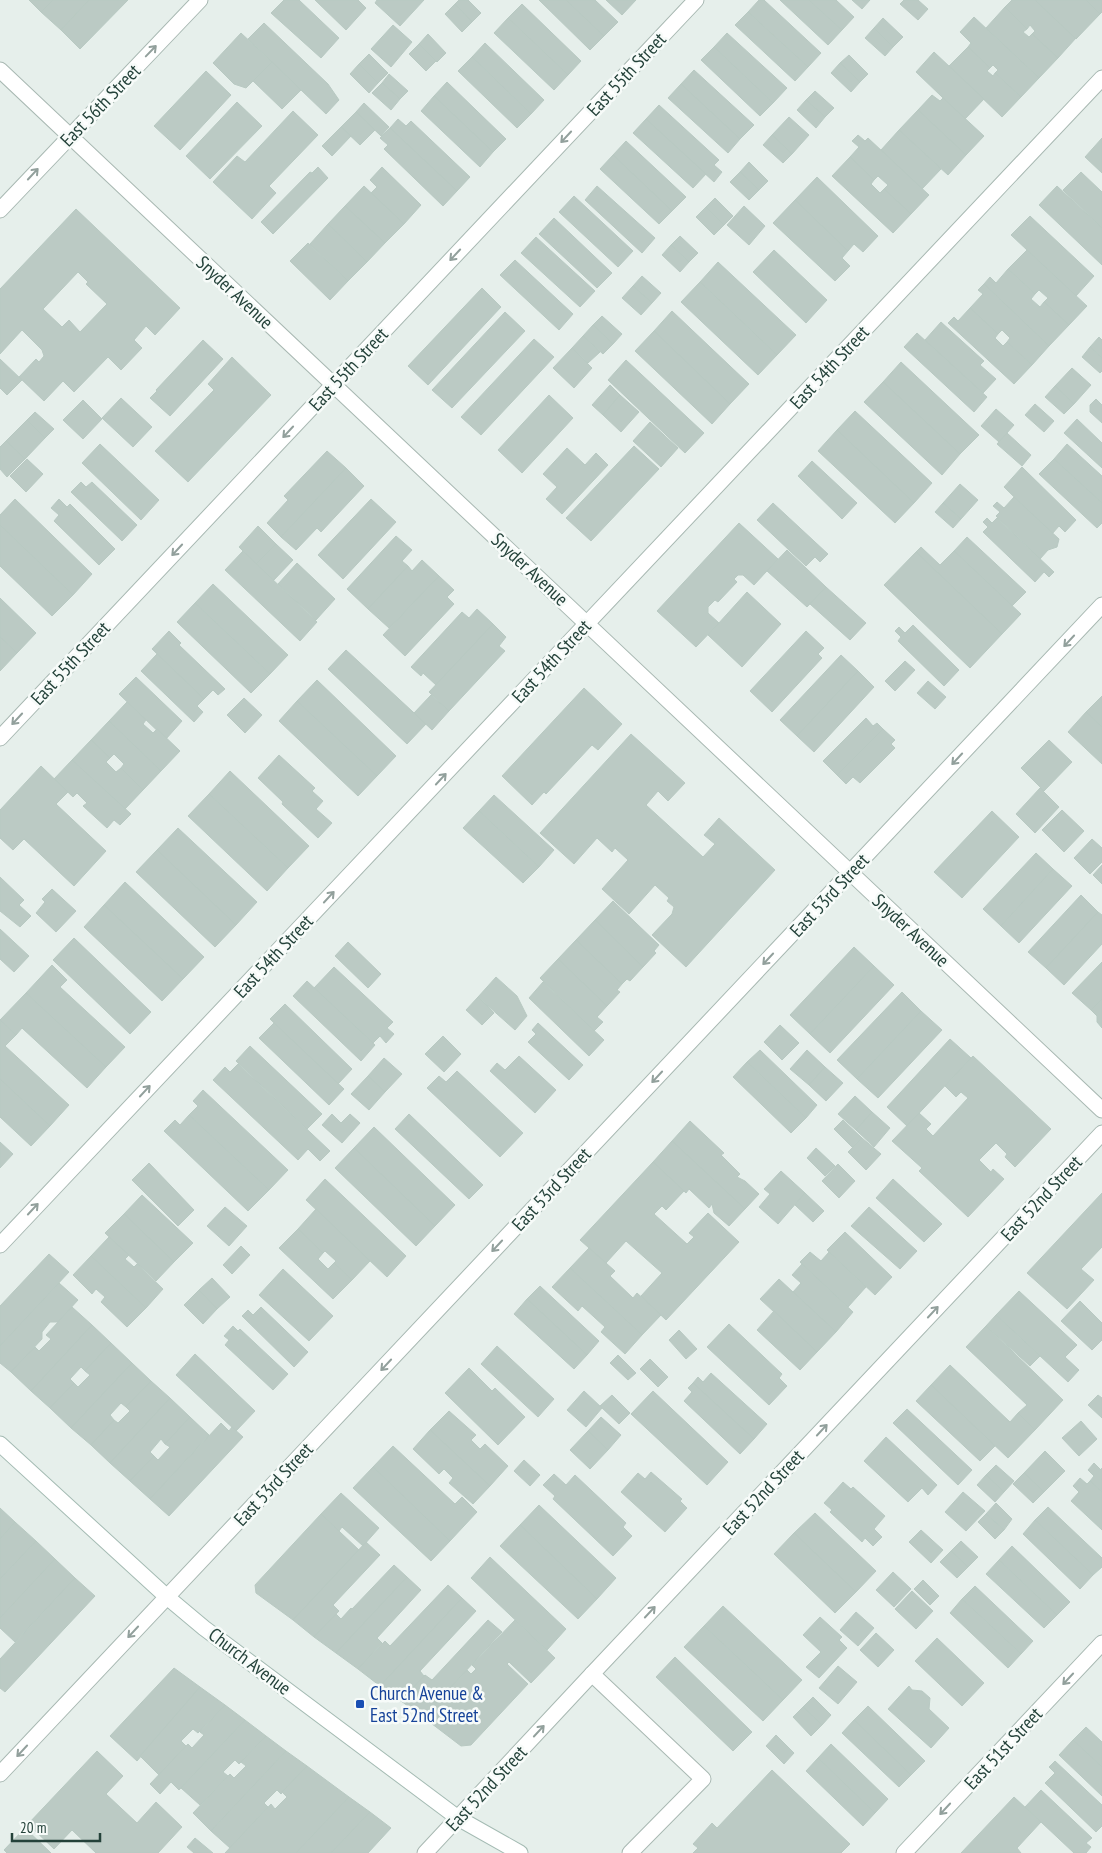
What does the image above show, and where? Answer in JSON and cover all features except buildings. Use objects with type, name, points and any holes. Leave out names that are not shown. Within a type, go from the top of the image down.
[{"type":"street","name":"East 56th Street","points":[[0,210],[200,0]]},
{"type":"street","name":"East 55th Street","points":[[0,738],[696,0]]},
{"type":"street","name":"Snyder Avenue","points":[[0,70],[1102,1110]]},
{"type":"street","name":"East 54th Street","points":[[0,1245],[1102,78]]},
{"type":"street","name":"East 53rd Street","points":[[0,1774],[1102,605]]},
{"type":"street","name":"East 52nd Street","points":[[425,1853],[1102,1133]]},
{"type":"street","name":"Church Avenue","points":[[0,1444],[167,1597],[204,1628],[458,1818],[520,1853]]},
{"type":"street","name":"East 51st Street","points":[[904,1853],[1102,1643]]},
{"type":"street","points":[[592,1674],[703,1779],[630,1853]]},
{"type":"place","name":"Church Avenue & East 52nd Street","points":[[360,1704]]}]
